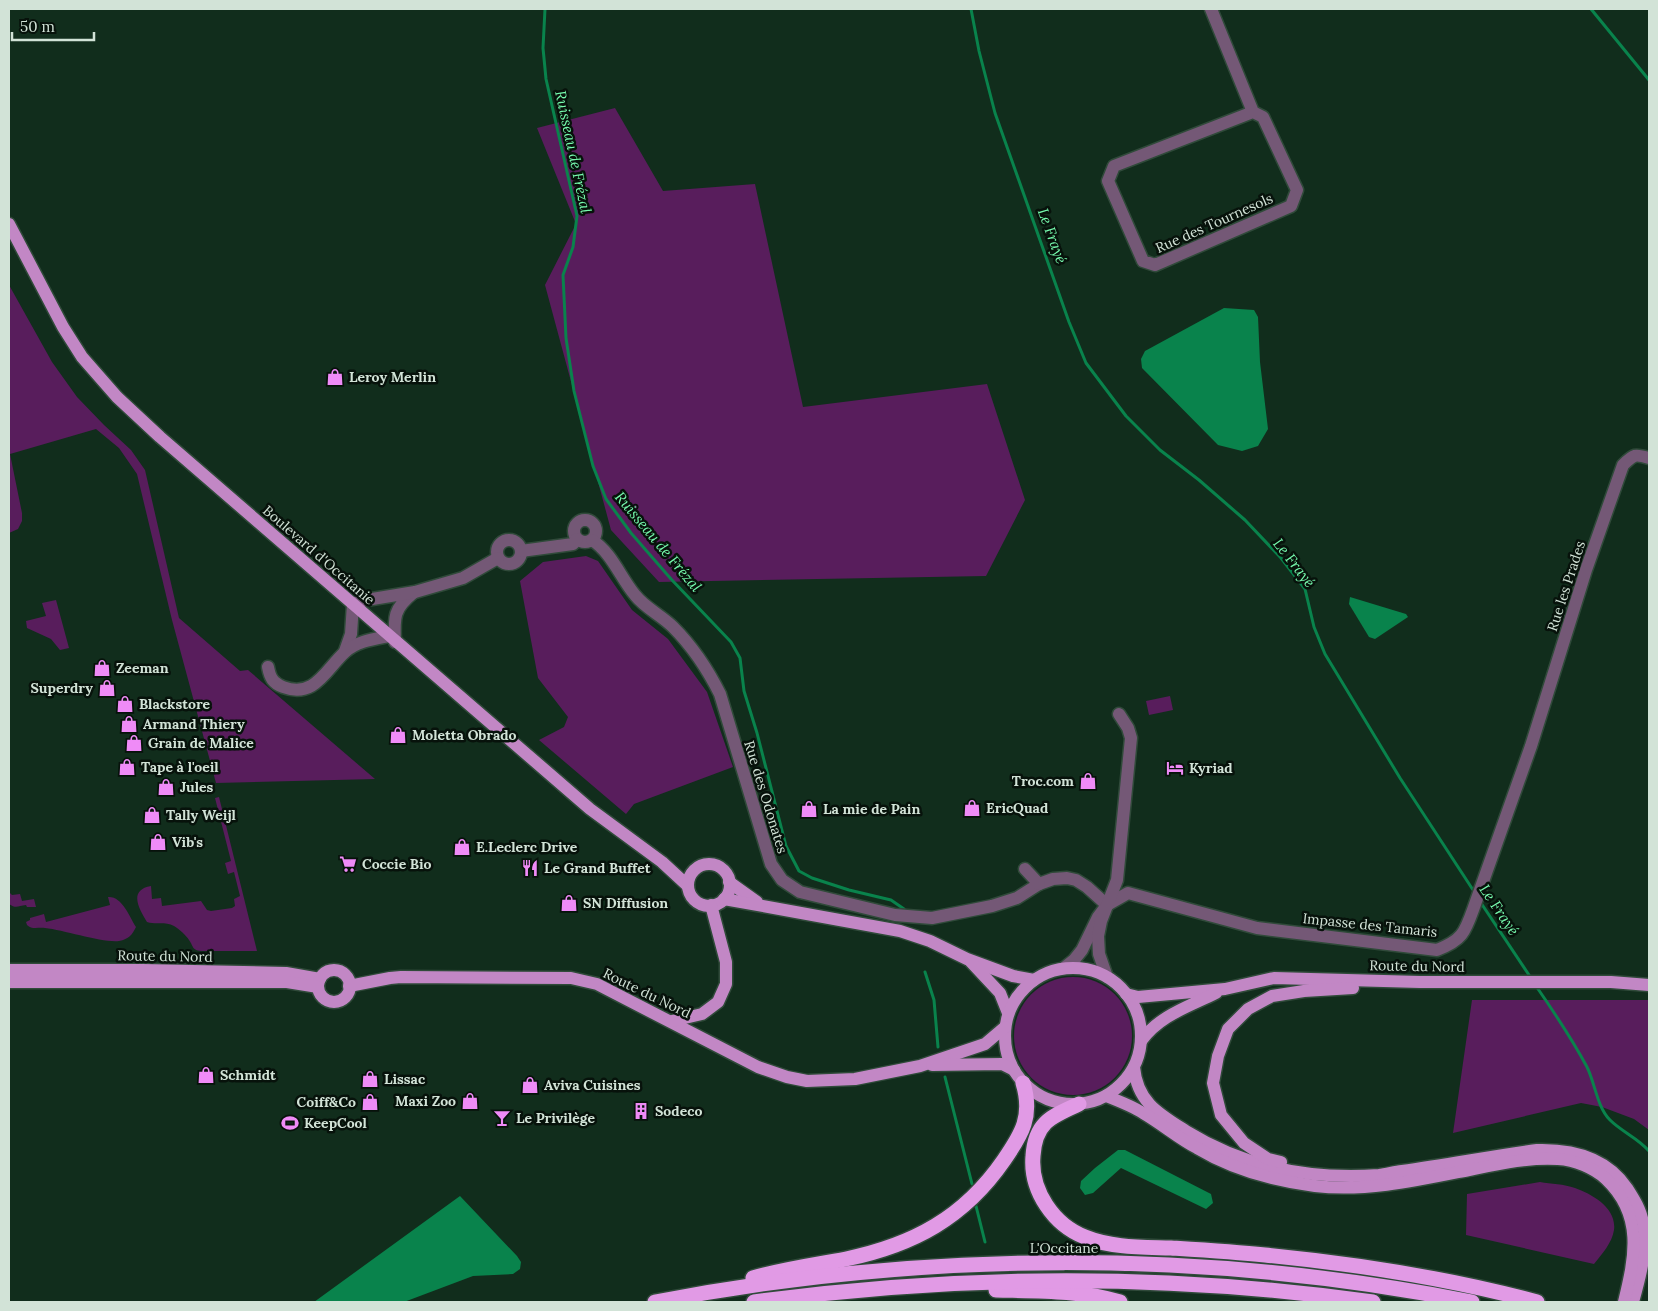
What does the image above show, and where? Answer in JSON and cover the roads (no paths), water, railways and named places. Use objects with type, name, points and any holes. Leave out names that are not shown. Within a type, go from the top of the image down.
[{"type":"highway","points":[[687,1296],[776,1272],[880,1250],[913,1239],[933,1229],[968,1203],[994,1174],[1010,1150],[1026,1118],[1028,1106],[1023,1083]]},
{"type":"highway","points":[[1079,1104],[1052,1116],[1046,1122],[1038,1136],[1032,1161],[1034,1176],[1041,1196],[1052,1213],[1066,1227],[1085,1237],[1120,1246],[1264,1255],[1411,1273],[1485,1288],[1537,1302]]},
{"type":"highway","name":"L'Occitane","points":[[655,1302],[813,1278],[885,1270],[1068,1263],[1157,1265],[1290,1275],[1378,1286],[1472,1302]]},
{"type":"highway","points":[[754,1302],[884,1287],[1023,1280],[1156,1282],[1285,1291],[1373,1302]]},
{"type":"highway","points":[[884,1287],[1066,1292],[1107,1298],[1120,1302]]},
{"type":"main road","name":"Boulevard d'Occitanie","points":[[9,224],[63,327],[82,357],[117,397],[160,437],[590,809],[662,862],[688,886],[690,895],[695,900],[700,904],[711,905]]},
{"type":"main road","name":"Boulevard d'Occitanie","points":[[662,862],[694,870],[706,864],[713,864],[725,871],[729,882],[761,905]]},
{"type":"main road","points":[[688,886],[690,875],[694,870]]},
{"type":"main road","points":[[672,1021],[702,1014],[718,1002],[726,984],[726,962],[711,905],[724,899],[729,891],[729,882]]},
{"type":"main road","name":"Boulevard d'Occitanie","points":[[724,899],[900,931],[930,941],[968,959],[1013,976],[1034,980]]},
{"type":"main road","name":"Boulevard d'Occitanie","points":[[968,959],[1000,993],[1008,1014]]},
{"type":"main road","points":[[1064,968],[1086,969],[1107,977],[1126,994],[1138,1016],[1141,1041],[1134,1067],[1122,1084],[1106,1096],[1093,1101],[1079,1104],[1064,1104],[1049,1100],[1035,1093],[1023,1083],[1014,1070],[1006,1050],[1005,1027],[1008,1014],[1019,994],[1034,980],[1049,972],[1064,968]]},
{"type":"main road","name":"Route du Nord","points":[[9,970],[286,973],[319,983]]},
{"type":"main road","points":[[337,971],[346,976],[349,986],[348,992],[344,998],[331,1002],[322,997],[319,983],[327,972],[337,971]]},
{"type":"main road","name":"Route du Nord","points":[[349,986],[401,977],[571,978],[597,984],[758,1067],[787,1077],[807,1081],[855,1079],[920,1066],[985,1044],[1005,1027]]},
{"type":"main road","name":"Route du Nord","points":[[1126,994],[1138,997],[1225,989],[1274,978],[1420,982],[1611,982],[1649,985]]},
{"type":"main road","name":"Route du Nord","points":[[1611,982],[1649,978]]},
{"type":"main road","name":"Route du Nord","points":[[9,982],[319,983]]},
{"type":"main road","points":[[1380,1175],[1289,1165],[1268,1159],[1244,1143],[1221,1115],[1213,1083],[1218,1056],[1228,1029],[1248,1009],[1272,996],[1304,990],[1399,986],[1420,982]]},
{"type":"main road","name":"Route du Nord","points":[[1141,1041],[1149,1030],[1162,1019],[1225,989]]},
{"type":"main road","name":"Route du Nord","points":[[920,1066],[1002,1064],[1014,1070]]},
{"type":"main road","points":[[1134,1067],[1135,1079],[1140,1093],[1152,1107],[1175,1124],[1203,1142],[1231,1154],[1263,1166],[1286,1171],[1318,1176],[1380,1175],[1537,1150],[1574,1152],[1592,1158],[1609,1168],[1623,1182],[1635,1200],[1643,1223],[1644,1248],[1641,1273],[1634,1302]]},
{"type":"main road","points":[[1106,1096],[1144,1113],[1199,1150],[1260,1174],[1316,1186],[1351,1187],[1381,1185],[1503,1163],[1538,1159],[1572,1161],[1602,1176],[1616,1189],[1627,1206],[1633,1227],[1634,1249],[1624,1302]]},
{"type":"street","name":"Rue des Tournesols","points":[[1211,9],[1253,112],[1263,117],[1296,190],[1291,206],[1155,265],[1143,261],[1108,181],[1114,166],[1253,112]]},
{"type":"street","name":"Rue les Prades","points":[[1531,746],[1586,570],[1623,465],[1631,456],[1637,454],[1649,458]]},
{"type":"street","points":[[580,521],[589,521],[595,527],[596,532],[592,540],[584,543],[577,539],[574,536],[574,527],[580,521]]},
{"type":"street","points":[[508,539],[517,542],[521,551],[518,559],[514,562],[506,563],[498,558],[497,548],[503,541],[508,539]]},
{"type":"street","points":[[521,551],[572,544],[577,539]]},
{"type":"street","name":"Rue des Odonates","points":[[592,540],[610,558],[635,595],[644,605],[672,626],[712,677],[720,694],[771,864],[782,880],[800,892],[895,915],[932,918],[992,906],[1017,898],[1039,884],[1052,879],[1067,878],[1076,880],[1087,887],[1107,906]]},
{"type":"street","points":[[346,651],[351,634],[353,604],[360,601],[415,592],[463,578],[498,558]]},
{"type":"street","points":[[268,667],[270,677],[276,684],[291,690],[303,690],[322,679],[346,651],[360,642],[392,639],[396,611],[401,603],[415,592]]},
{"type":"street","name":"Impasse des Tamaris","points":[[1107,977],[1099,954],[1098,936],[1101,921],[1116,880],[1131,738],[1128,728],[1119,714]]},
{"type":"street","name":"Impasse des Tamaris","points":[[1064,968],[1082,950],[1098,917],[1107,906],[1128,893],[1257,928],[1437,950],[1452,944],[1465,931],[1531,746]]},
{"type":"street","points":[[1025,869],[1039,884]]},
{"type":"waterway","name":"Ruisseau de Frézal","points":[[545,9],[543,48],[546,79],[577,216],[573,247],[563,275],[566,338],[574,391],[593,466],[606,499],[631,533],[671,579],[731,642],[740,658],[744,691],[757,733],[786,846],[799,871],[812,878],[849,890],[891,900],[904,909]]},
{"type":"waterway","name":"Le Frayé","points":[[971,9],[979,51],[995,113],[1069,322],[1086,363],[1126,416],[1160,450],[1199,480],[1245,520],[1281,558],[1305,589],[1314,627],[1325,654],[1400,778],[1475,893]]},
{"type":"waterway","points":[[1591,9],[1649,80]]},
{"type":"waterway","name":"Le Frayé","points":[[1479,900],[1531,978]]},
{"type":"waterway","name":"Ruisseau de Frézal","points":[[925,972],[934,1000],[938,1047]]},
{"type":"waterway","name":"Le Frayé","points":[[1536,986],[1563,1026],[1587,1067],[1599,1102],[1606,1115],[1649,1151]]},
{"type":"waterway","name":"Ruisseau de Frézal","points":[[945,1077],[972,1184]]},
{"type":"waterway","name":"Ruisseau de Frézal","points":[[976,1206],[985,1242]]},
{"type":"place","name":"Leroy Merlin","points":[[335,377]]},
{"type":"place","name":"Zeeman","points":[[102,668]]},
{"type":"place","name":"Superdry","points":[[107,688]]},
{"type":"place","name":"Blackstore","points":[[125,704]]},
{"type":"place","name":"Armand Thiery","points":[[129,724]]},
{"type":"place","name":"Moletta Obrado","points":[[398,735]]},
{"type":"place","name":"Grain de Malice","points":[[134,743]]},
{"type":"place","name":"Tape à l'oeil","points":[[127,767]]},
{"type":"place","name":"Kyriad","points":[[1175,768]]},
{"type":"place","name":"Troc.com","points":[[1088,781]]},
{"type":"place","name":"Jules","points":[[166,787]]},
{"type":"place","name":"EricQuad","points":[[972,808]]},
{"type":"place","name":"La mie de Pain","points":[[809,809]]},
{"type":"place","name":"Tally Weijl","points":[[152,815]]},
{"type":"place","name":"Vib's","points":[[158,842]]},
{"type":"place","name":"E.Leclerc Drive","points":[[462,847]]},
{"type":"place","name":"Coccie Bio","points":[[348,864]]},
{"type":"place","name":"Le Grand Buffet","points":[[530,868]]},
{"type":"place","name":"SN Diffusion","points":[[569,903]]},
{"type":"place","name":"Schmidt","points":[[206,1075]]},
{"type":"place","name":"Lissac","points":[[370,1079]]},
{"type":"place","name":"Aviva Cuisines","points":[[530,1085]]},
{"type":"place","name":"Maxi Zoo","points":[[470,1101]]},
{"type":"place","name":"Coiff&Co","points":[[370,1102]]},
{"type":"place","name":"Sodeco","points":[[641,1111]]},
{"type":"place","name":"Le Privilège","points":[[502,1118]]},
{"type":"place","name":"KeepCool","points":[[290,1123]]}]
